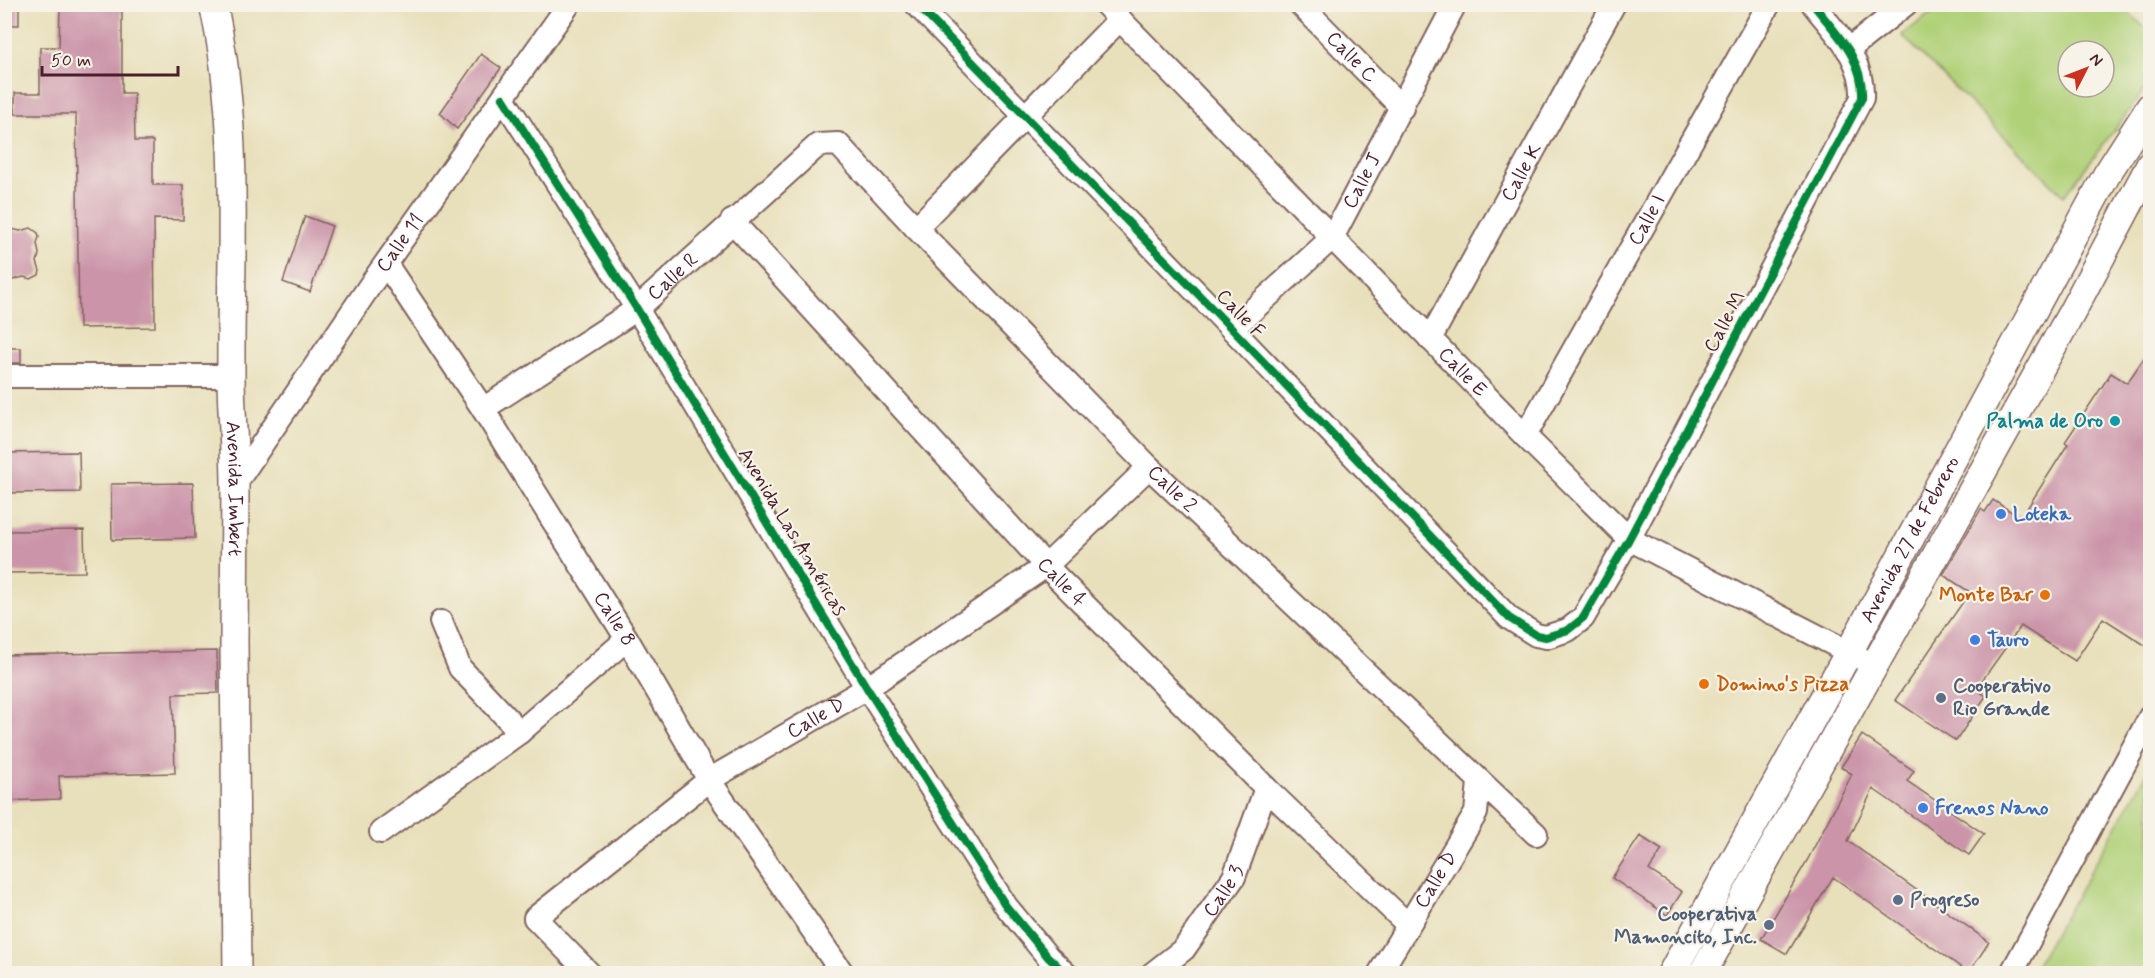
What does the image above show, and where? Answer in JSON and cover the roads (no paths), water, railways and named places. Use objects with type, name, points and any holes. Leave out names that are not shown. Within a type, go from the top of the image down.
[{"type":"main road","name":"Avenida Imbert","points":[[213,4],[226,78],[231,128],[233,198],[231,376],[235,484],[237,974]]},
{"type":"main road","name":"Avenida 27 de Febrero","points":[[1671,974],[1849,652],[2107,174],[2151,107]]},
{"type":"main road","name":"Avenida 27 de Febrero","points":[[1702,974],[2072,312],[2151,165]]},
{"type":"street","name":"Calle 11","points":[[235,484],[569,4]]},
{"type":"street","name":"Calle F","points":[[916,4],[1509,618],[1536,634],[1546,637]]},
{"type":"street","name":"Calle C","points":[[1300,4],[1402,108]]},
{"type":"street","name":"Calle J","points":[[1232,329],[1332,238],[1455,4]]},
{"type":"street","name":"Calle K","points":[[1430,339],[1614,4]]},
{"type":"street","name":"Calle I","points":[[1525,436],[1769,4]]},
{"type":"street","name":"Calle M","points":[[1546,637],[1568,630],[1583,618],[1629,539],[1862,98],[1863,82],[1859,67],[1813,4]]},
{"type":"street","points":[[1848,50],[1906,4]]},
{"type":"street","points":[[916,228],[1026,117],[1113,12]]},
{"type":"street","name":"Calle E","points":[[1113,12],[1430,339],[1629,539],[1875,666]]},
{"type":"street","name":"Avenida Las Américas","points":[[503,98],[637,309],[867,688],[1006,906],[1048,957],[1066,974]]},
{"type":"street","name":"Calle 2","points":[[818,145],[838,144],[916,228],[1149,467],[1536,834]]},
{"type":"street","name":"Calle R","points":[[483,409],[637,309],[818,145]]},
{"type":"street","name":"Calle 4","points":[[732,221],[1046,566],[1266,788],[1408,925]]},
{"type":"street","name":"Calle 8","points":[[386,264],[483,409],[627,639],[709,780],[843,974]]},
{"type":"street","points":[[4,376],[231,376]]},
{"type":"street","name":"Calle D","points":[[590,974],[535,918],[709,780],[867,688],[1046,566],[1149,467]]},
{"type":"street","points":[[441,622],[460,668],[520,732]]},
{"type":"street","points":[[381,832],[520,732],[627,639]]},
{"type":"street","points":[[2011,974],[2151,717]]},
{"type":"street","name":"Calle D","points":[[1379,974],[1476,813],[1479,782]]},
{"type":"street","name":"Calle 3","points":[[1152,974],[1184,949],[1234,877],[1266,788]]},
{"type":"place","name":"Palma de Oro","points":[[2115,421]]},
{"type":"place","name":"Loteka","points":[[2001,514]]},
{"type":"place","name":"Monte Bar","points":[[2045,595]]},
{"type":"place","name":"Tauro","points":[[1975,640]]},
{"type":"place","name":"Domino's Pizza","points":[[1704,684]]},
{"type":"place","name":"Cooperativo Rio Grande","points":[[1941,698]]},
{"type":"place","name":"Frenos Nano","points":[[1923,808]]},
{"type":"place","name":"Progreso","points":[[1898,900]]},
{"type":"place","name":"Cooperativa Mamoncito, Inc.","points":[[1769,925]]}]
